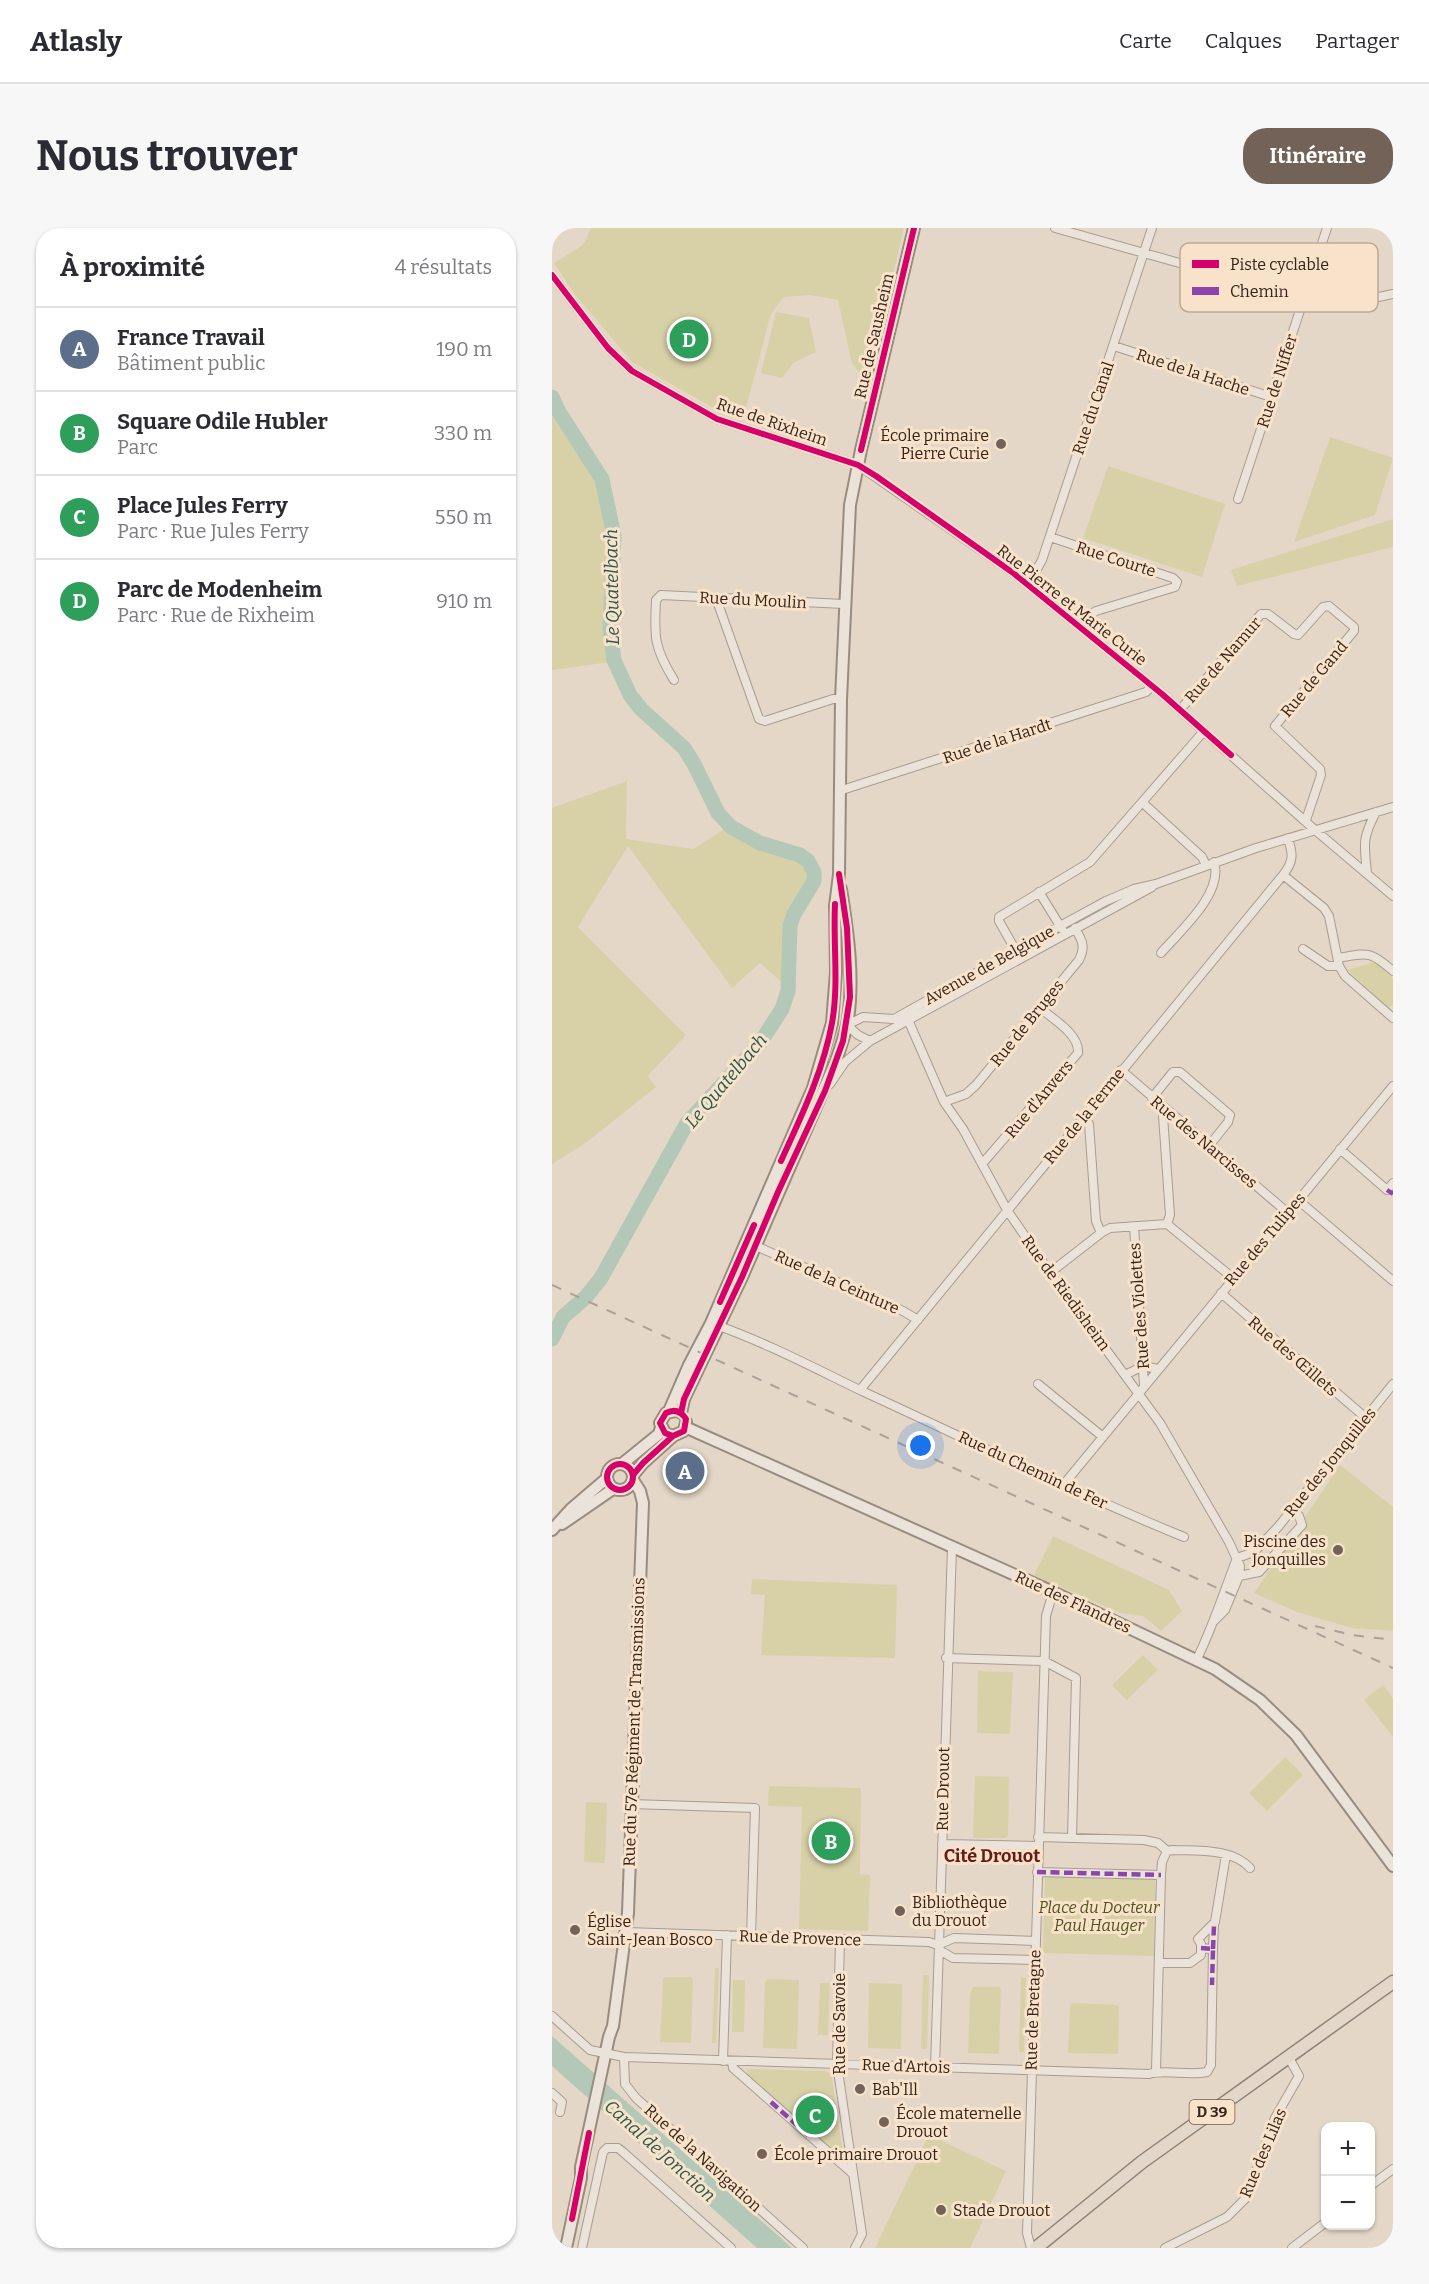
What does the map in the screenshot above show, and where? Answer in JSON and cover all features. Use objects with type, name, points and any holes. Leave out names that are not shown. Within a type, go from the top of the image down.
[{"type":"main road","name":"Rue de Sausheim","points":[[751,1244],[813,1088],[832,1023],[836,972],[835,906],[839,874],[844,604],[850,505],[914,228]]},
{"type":"main road","name":"Rue de Sausheim","points":[[675,1412],[684,1400],[751,1244],[825,1091],[847,1025],[850,997],[849,964],[847,928],[839,874]]},
{"type":"main road","points":[[552,1530],[571,1509],[606,1479],[610,1467],[622,1464],[659,1434],[661,1419],[675,1412],[686,1419],[681,1434],[673,1436],[643,1463],[626,1490]]},
{"type":"main road","points":[[661,1427],[665,1433],[673,1436]]},
{"type":"main road","name":"Rue des Flandres","points":[[685,1427],[1197,1659],[1245,1688],[1296,1734],[1393,1866]]},
{"type":"main road","points":[[622,1464],[630,1468],[633,1478]]},
{"type":"main road","name":"Rue du 57e Régiment de Transmissions","points":[[626,1932],[642,1497],[633,1478]]},
{"type":"main road","points":[[606,1479],[613,1489]]},
{"type":"main road","points":[[552,1530],[613,1489],[626,1490],[634,1497],[641,1512]]},
{"type":"main road","points":[[566,2248],[581,2178],[581,2167],[609,2056],[626,1932]]},
{"type":"main road","name":"D 39","points":[[1036,2248],[1142,2162],[1393,1982]]},
{"type":"street","points":[[1055,228],[1180,263]]},
{"type":"street","name":"Rue du Canal","points":[[1028,585],[1042,560],[1050,537],[1152,228]]},
{"type":"street","name":"Rue de Niffer","points":[[1322,243],[1327,228]]},
{"type":"street","name":"Rue de Rixheim","points":[[552,275],[608,348],[632,371],[717,419],[858,465]]},
{"type":"street","points":[[1378,297],[1393,294]]},
{"type":"street","name":"Rue de Niffer","points":[[1238,499],[1299,312]]},
{"type":"street","name":"Rue de la Hache","points":[[1114,346],[1271,397]]},
{"type":"street","name":"Rue Pierre et Marie Curie","points":[[858,465],[929,513],[1076,623],[1152,686],[1393,896]]},
{"type":"street","name":"Rue Courte","points":[[1050,537],[1173,578],[1177,582],[1175,586],[1096,611],[1076,623]]},
{"type":"street","name":"Rue du Moulin","points":[[674,680],[657,649],[654,631],[656,600],[661,595],[844,604]]},
{"type":"street","points":[[716,598],[759,719],[765,721],[833,699],[841,699]]},
{"type":"street","name":"Rue de Gand","points":[[1298,635],[1323,606],[1329,606],[1354,627],[1354,631],[1275,726],[1320,769],[1321,775],[1306,820]]},
{"type":"street","name":"Rue de Namur","points":[[1179,710],[1261,614],[1268,614],[1298,635]]},
{"type":"street","name":"Rue de la Hardt","points":[[839,792],[1135,696],[1146,692],[1152,686]]},
{"type":"street","points":[[1016,951],[999,917],[1090,862],[1204,731]]},
{"type":"street","points":[[1143,803],[1210,863],[1216,878],[1210,894],[1161,953]]},
{"type":"street","name":"Avenue de Belgique","points":[[847,1025],[863,1017],[885,1020],[907,1017],[1156,884],[1210,863],[1393,807]]},
{"type":"street","points":[[1367,873],[1364,841],[1376,812]]},
{"type":"street","name":"Rue de la Ferme","points":[[860,1390],[1292,864],[1293,858],[1288,838]]},
{"type":"street","points":[[1283,875],[1323,908],[1329,916],[1338,962],[1345,976],[1393,1018]]},
{"type":"street","name":"Avenue de Belgique","points":[[825,1091],[845,1062],[870,1041],[907,1017],[1016,951],[1106,901],[1134,889],[1156,884]]},
{"type":"street","points":[[1040,892],[1064,934]]},
{"type":"street","name":"Rue de Bruges","points":[[944,1102],[966,1094],[976,1085],[1079,960],[1084,950],[1076,928]]},
{"type":"street","points":[[1303,949],[1328,966],[1367,954],[1375,955],[1393,971]]},
{"type":"street","name":"Rue d'Anvers","points":[[982,1164],[1078,1053],[1075,1039],[1039,1007]]},
{"type":"street","name":"Rue de Riedisheim","points":[[907,1017],[944,1102],[963,1129],[1007,1210],[1042,1264],[1051,1272],[1166,1432],[1237,1558]]},
{"type":"street","points":[[832,1023],[847,1025],[858,1035],[870,1041]]},
{"type":"street","name":"Rue des Narcisses","points":[[1121,1070],[1288,1213]]},
{"type":"street","points":[[1152,1098],[1173,1072],[1180,1072],[1230,1115],[1228,1122],[1209,1146]]},
{"type":"street","name":"Rue des Tulipes","points":[[1064,1484],[1393,1086]]},
{"type":"street","points":[[1165,1110],[1163,1116],[1170,1215],[1167,1224]]},
{"type":"street","points":[[1084,1117],[1089,1124],[1095,1221],[1101,1233]]},
{"type":"street","points":[[1340,1149],[1390,1192],[1393,1183]]},
{"type":"street","points":[[1299,1200],[1393,1281]]},
{"type":"street","points":[[1051,1272],[1110,1228],[1167,1224],[1233,1278]]},
{"type":"street","name":"Rue des Violettes","points":[[1134,1227],[1144,1385]]},
{"type":"street","name":"Rue de la Ceinture","points":[[751,1244],[903,1311],[918,1320]]},
{"type":"street","name":"Rue des Œillets","points":[[1221,1293],[1366,1418]]},
{"type":"street","name":"Rue du Chemin de Fer","points":[[715,1325],[751,1338],[1064,1484],[1102,1504],[1184,1537]]},
{"type":"street","points":[[1125,1376],[1143,1366],[1158,1369]]},
{"type":"street","points":[[1038,1384],[1102,1437]]},
{"type":"street","name":"Rue des Jonquilles","points":[[1237,1558],[1254,1552],[1259,1547],[1393,1384]]},
{"type":"street","points":[[1239,1576],[1259,1572],[1296,1534],[1302,1525],[1299,1516],[1291,1510]]},
{"type":"street","name":"Rue Drouot","points":[[935,2067],[946,1658],[952,1547]]},
{"type":"street","points":[[1214,1621],[1225,1610],[1239,1576],[1240,1566],[1237,1558]]},
{"type":"street","points":[[1197,1659],[1214,1621],[1216,1610],[1237,1558]]},
{"type":"street","name":"Rue de Bretagne","points":[[1031,2248],[1027,2232],[1038,1837],[1046,1616],[1053,1592]]},
{"type":"street","points":[[946,1658],[1044,1661],[1072,1675],[1077,1680],[1072,1838]]},
{"type":"street","points":[[631,1804],[755,1808],[751,1936]]},
{"type":"street","points":[[1038,1837],[1144,1840],[1158,1843],[1167,1851],[1214,1852],[1226,1855],[1240,1860],[1250,1868]]},
{"type":"street","points":[[942,1844],[1038,1846]]},
{"type":"street","points":[[1156,2072],[1161,1875],[1162,1862],[1167,1851]]},
{"type":"street","points":[[1201,1948],[1213,1949],[1214,1925],[1226,1855]]},
{"type":"street","points":[[1037,1872],[1161,1875]]},
{"type":"street","points":[[1160,1963],[1190,1963],[1198,1958],[1201,1948],[1198,1939],[1214,1925]]},
{"type":"street","name":"Rue de Provence","points":[[626,1932],[929,1942],[938,1945],[954,1938],[1035,1941]]},
{"type":"street","points":[[723,2061],[727,1935]]},
{"type":"street","name":"Rue de Savoie","points":[[840,1939],[837,2064],[862,2234],[855,2248]]},
{"type":"street","name":"Rue de Provence","points":[[938,1945],[941,1951],[953,1958],[1035,1960]]},
{"type":"street","name":"Rue d'Artois","points":[[609,2056],[1149,2074],[1207,2072],[1211,2065],[1213,1949]]},
{"type":"street","points":[[552,2016],[590,2050],[609,2056]]},
{"type":"street","name":"Rue des Lilas","points":[[1167,2248],[1227,2217],[1247,2197],[1275,2118],[1299,2076],[1288,2056]]},
{"type":"street","name":"Rue de la Navigation","points":[[624,2057],[625,2084],[636,2098],[803,2248]]},
{"type":"street","points":[[732,2061],[733,2068],[852,2173]]},
{"type":"street","points":[[552,2093],[562,2102],[560,2112]]},
{"type":"street","points":[[582,2248],[603,2152],[607,2148],[618,2148],[623,2152],[731,2248]]},
{"type":"street","points":[[1375,2183],[1393,2169]]},
{"type":"street","points":[[1292,2248],[1321,2226]]},
{"type":"green space","points":[[591,228],[904,228],[867,383],[852,363],[838,300],[810,295],[784,297],[771,314],[743,419],[719,411],[632,362],[574,293],[554,263],[583,245]]},
{"type":"green space","points":[[776,312],[809,318],[816,352],[793,363],[782,378],[761,373]]},
{"type":"green space","points":[[552,405],[598,480],[610,537],[606,626],[610,662],[552,670]]},
{"type":"green space","points":[[1330,437],[1393,458],[1375,515],[1294,542]]},
{"type":"green space","points":[[1108,466],[1225,504],[1202,577],[1083,538]]},
{"type":"green space","points":[[1393,519],[1393,547],[1237,586],[1231,570]]},
{"type":"green space","points":[[627,781],[626,839],[693,849],[726,828],[759,845],[803,863],[810,880],[786,924],[787,987],[760,963],[732,988],[628,846],[578,927],[686,1035],[648,1076],[656,1087],[587,1142],[552,1164],[552,808]]},
{"type":"green space","points":[[1375,962],[1393,978],[1393,1004],[1389,1008],[1347,970]]},
{"type":"green space","name":"Piscine des Jonquilles","points":[[1340,1465],[1393,1507],[1393,1631],[1352,1628],[1297,1612],[1254,1593]]},
{"type":"green space","points":[[1053,1536],[1169,1590],[1182,1611],[1161,1631],[1143,1616],[1120,1613],[1034,1575]]},
{"type":"green space","points":[[752,1579],[897,1585],[895,1658],[761,1655],[765,1595],[751,1594]]},
{"type":"green space","points":[[1143,1655],[1158,1670],[1127,1700],[1112,1685]]},
{"type":"green space","points":[[978,1671],[1013,1672],[1010,1734],[977,1733]]},
{"type":"green space","points":[[1383,1685],[1393,1698],[1393,1737],[1364,1700]]},
{"type":"green space","points":[[1285,1757],[1303,1775],[1267,1811],[1249,1793]]},
{"type":"green space","points":[[975,1776],[1009,1777],[1008,1836],[1006,1838],[974,1838]]},
{"type":"green space","points":[[769,1786],[861,1788],[860,1874],[870,1875],[868,1931],[799,1929],[802,1807],[768,1806]]},
{"type":"green space","points":[[586,1802],[607,1803],[605,1863],[584,1862]]},
{"type":"green space","name":"Place du Docteur Paul Hauger","points":[[1045,1876],[1155,1878],[1154,1956],[1043,1953]]},
{"type":"green space","points":[[715,1968],[719,1968],[716,2043],[712,2043]]},
{"type":"green space","points":[[923,1975],[929,1975],[927,2049],[921,2049]]},
{"type":"green space","points":[[665,1977],[691,1977],[693,1980],[691,2043],[660,2042],[663,1979]]},
{"type":"green space","points":[[1021,1978],[1026,1978],[1024,2052],[1019,2052]]},
{"type":"green space","points":[[768,1979],[799,1980],[797,2049],[763,2048],[765,1982]]},
{"type":"green space","points":[[733,1980],[745,1980],[744,2032],[732,2032]]},
{"type":"green space","points":[[820,1983],[830,1983],[828,2035],[818,2035]]},
{"type":"green space","points":[[869,1983],[902,1984],[901,2049],[868,2048]]},
{"type":"green space","points":[[973,1987],[999,1987],[1001,1990],[999,2054],[968,2053],[970,1994]]},
{"type":"green space","points":[[1072,2003],[1117,2005],[1119,2007],[1118,2054],[1068,2053]]},
{"type":"green space","points":[[747,2070],[830,2073],[843,2155],[837,2155],[747,2075]]},
{"type":"green space","name":"Stade Drouot","points":[[929,2135],[1006,2171],[970,2248],[875,2248]]},
{"type":"water","name":"Canal de Jonction","points":[[552,2036],[792,2248],[757,2248],[552,2066]]},
{"type":"waterway","name":"Le Quatelbach","points":[[552,397],[559,412],[602,479],[614,536],[610,628],[614,660],[630,695],[641,709],[684,748],[718,813],[731,827],[760,843],[800,855],[808,861],[814,872],[814,881],[794,914],[790,926],[788,991],[782,1009],[760,1043],[687,1123],[601,1278],[586,1297],[563,1317],[552,1339]]},
{"type":"railway","points":[[552,1285],[1393,1668]]},
{"type":"railway","points":[[1315,1626],[1352,1635],[1393,1640]]},
{"type":"marked path","points":[[1387,1190],[1393,1194]]},
{"type":"marked path","points":[[1037,1872],[1161,1875]]},
{"type":"marked path","points":[[1213,1949],[1214,1925]]},
{"type":"marked path","points":[[1201,1948],[1213,1949],[1212,1985]]},
{"type":"marked path","points":[[771,2102],[808,2135]]},
{"type":"cycle path","points":[[861,450],[914,228]]},
{"type":"cycle path","points":[[552,275],[608,348],[632,371],[717,419],[858,465],[876,476],[1012,572],[1162,694],[1231,755]]},
{"type":"cycle path","points":[[681,1413],[684,1399],[742,1277],[825,1091],[843,1041],[850,997],[847,928],[839,874]]},
{"type":"cycle path","points":[[781,1161],[817,1077],[832,1023],[835,994],[835,904]]},
{"type":"cycle path","points":[[720,1302],[754,1225]]},
{"type":"cycle path","points":[[633,1475],[673,1436],[684,1431],[686,1419],[675,1411],[666,1413],[660,1423],[665,1433],[673,1436]]},
{"type":"cycle path","points":[[620,1464],[630,1467],[633,1477],[630,1487],[620,1490],[610,1487],[607,1477],[610,1467],[620,1464]]},
{"type":"cycle path","points":[[572,2219],[589,2133]]},
{"type":"place","name":"Parc de Modenheim","points":[[689,339]]},
{"type":"place","name":"École primaire Pierre Curie","points":[[1001,444]]},
{"type":"place","name":"France Travail","points":[[685,1471]]},
{"type":"place","name":"Piscine des Jonquilles","points":[[1338,1550]]},
{"type":"place","name":"Square Odile Hubler","points":[[831,1841]]},
{"type":"place","name":"Bibliothèque du Drouot","points":[[900,1911]]},
{"type":"place","name":"Église Saint-Jean Bosco","points":[[575,1930]]},
{"type":"place","name":"Bab'Ill","points":[[860,2089]]},
{"type":"place","name":"Place Jules Ferry","points":[[815,2115]]},
{"type":"place","name":"École maternelle Drouot","points":[[884,2122]]},
{"type":"place","name":"École primaire Drouot","points":[[762,2154]]},
{"type":"place","name":"Stade Drouot","points":[[941,2210]]},
{"type":"district","name":"Cité Drouot","points":[[992,1856]]}]
